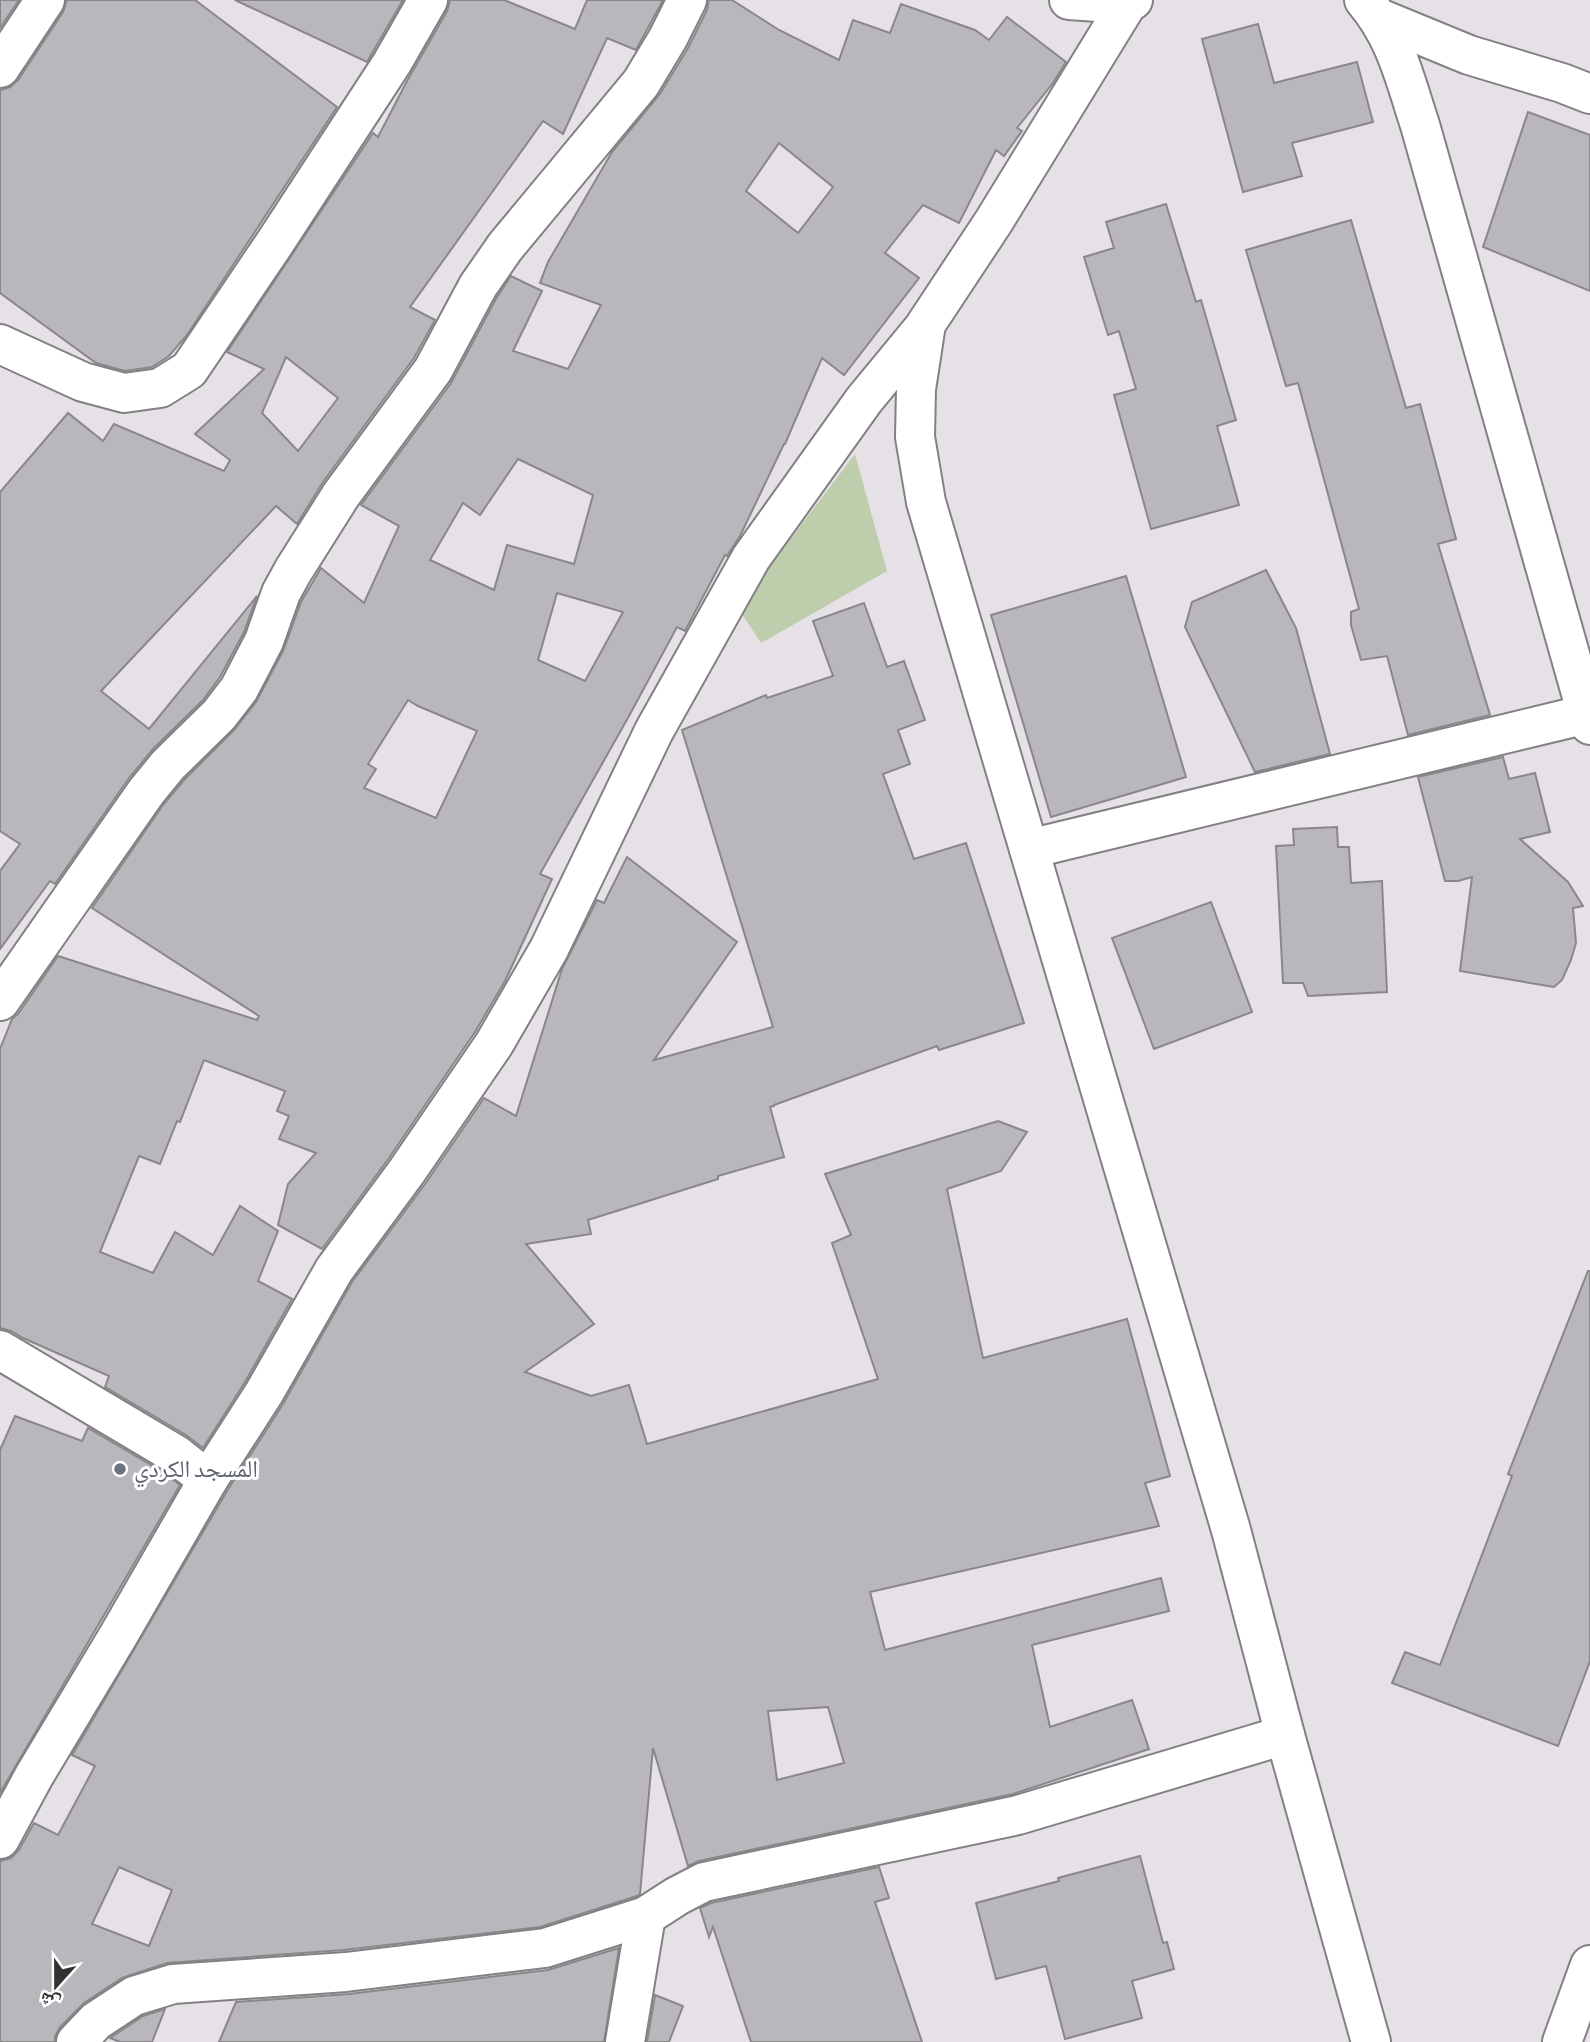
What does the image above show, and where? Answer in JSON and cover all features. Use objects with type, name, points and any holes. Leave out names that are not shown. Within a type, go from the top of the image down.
[{"type":"street","points":[[0,68],[46,0]]},
{"type":"street","points":[[0,344],[83,382],[124,393],[160,388],[189,370],[392,63],[428,0]]},
{"type":"street","points":[[0,1001],[146,792],[168,765],[219,715],[239,689],[264,641],[281,593],[341,495],[433,370],[478,285],[505,247],[640,83],[668,38],[687,0]]},
{"type":"street","points":[[1069,0],[1130,2]]},
{"type":"street","points":[[0,1839],[34,1776],[208,1480],[264,1393],[334,1270],[407,1171],[494,1044],[549,949],[654,731],[751,558],[864,400],[926,324],[1130,2]]},
{"type":"street","points":[[1029,849],[1589,719],[1420,125],[1397,54],[1371,9]]},
{"type":"street","points":[[1371,9],[1469,55],[1590,94]]},
{"type":"street","points":[[926,324],[916,389],[915,436],[926,502],[1231,1530],[1285,1735],[1372,2042]]},
{"type":"street","points":[[0,1350],[175,1454],[208,1480]]},
{"type":"street","points":[[76,2042],[96,2021],[134,1996],[173,1984],[346,1972],[545,1948],[646,1916],[704,1882],[1018,1815],[1285,1735]]},
{"type":"street","points":[[625,2042],[646,1916]]},
{"type":"street","points":[[1557,2039],[1590,1965]]},
{"type":"green space","points":[[855,454],[887,571],[761,643],[738,608]]},
{"type":"building","points":[[0,0],[19,0],[0,28]]},
{"type":"building","points":[[67,0],[195,0],[337,107],[187,335],[169,356],[152,367],[125,371],[96,363],[0,293],[0,90],[10,87],[18,80],[63,12]]},
{"type":"building","points":[[235,0],[403,0],[367,62]]},
{"type":"building","points":[[450,0],[504,0],[575,29],[587,0],[663,0],[636,50],[607,38],[563,134],[543,121],[410,307],[435,320],[414,358],[323,482],[297,524],[276,506],[101,691],[149,729],[257,596],[244,632],[220,677],[203,700],[153,749],[129,778],[55,884],[50,881],[0,949],[0,871],[20,844],[0,831],[0,492],[68,413],[103,441],[114,424],[224,471],[230,460],[195,434],[264,369],[227,352],[373,133],[378,137],[447,11]],"holes":[[[286,357],[338,398],[298,451],[262,413]]]},
{"type":"building","points":[[709,0],[732,0],[779,30],[839,60],[853,20],[890,33],[901,4],[975,30],[989,40],[1007,17],[1066,62],[1017,128],[1022,131],[1004,156],[996,150],[959,223],[923,205],[885,253],[919,278],[844,375],[822,358],[785,444],[740,536],[727,556],[725,555],[685,631],[677,627],[540,874],[552,879],[505,981],[475,1032],[389,1158],[322,1249],[278,1225],[288,1184],[316,1153],[279,1139],[289,1116],[277,1111],[285,1091],[204,1060],[160,1164],[139,1156],[100,1252],[153,1273],[175,1232],[213,1255],[240,1206],[278,1231],[258,1281],[292,1299],[245,1382],[203,1448],[105,1387],[109,1376],[0,1328],[0,1049],[12,1019],[58,956],[257,1020],[259,1016],[92,908],[163,805],[234,730],[256,702],[283,651],[301,602],[321,568],[364,603],[399,526],[361,505],[451,383],[511,276],[542,291],[513,351],[568,369],[601,305],[540,283],[548,262],[612,152],[660,94],[707,10]],"holes":[[[779,143],[833,187],[798,233],[746,191]],[[518,459],[593,495],[574,564],[507,545],[494,590],[430,560],[463,503],[480,515]],[[557,593],[623,612],[585,681],[538,660]],[[408,700],[477,731],[436,818],[364,788],[376,769],[368,764]]]},
{"type":"building","points":[[1258,24],[1274,83],[1357,62],[1373,122],[1292,143],[1302,176],[1243,192],[1202,39]]},
{"type":"building","points":[[1528,112],[1590,135],[1590,291],[1483,247]]},
{"type":"building","points":[[1166,204],[1196,302],[1201,300],[1236,420],[1217,426],[1239,505],[1151,529],[1114,395],[1136,389],[1119,331],[1108,335],[1084,257],[1114,248],[1106,222]]},
{"type":"building","points":[[1351,220],[1406,408],[1420,404],[1456,539],[1438,544],[1490,715],[1408,735],[1387,656],[1361,660],[1351,625],[1351,612],[1359,609],[1298,383],[1286,386],[1246,250]]},
{"type":"building","points":[[1266,570],[1296,628],[1330,754],[1255,772],[1185,627],[1192,602]]},
{"type":"building","points":[[1126,576],[1186,777],[1051,817],[991,615]]},
{"type":"building","points":[[864,603],[887,667],[904,661],[925,720],[898,730],[910,764],[883,774],[914,859],[966,843],[1024,1023],[939,1050],[937,1046],[774,1105],[770,1107],[784,1157],[718,1176],[718,1179],[588,1220],[591,1234],[526,1244],[594,1324],[525,1372],[591,1396],[629,1385],[647,1444],[878,1379],[832,1243],[851,1235],[825,1174],[998,1121],[1027,1132],[1001,1171],[947,1189],[983,1358],[1127,1319],[1170,1476],[1145,1483],[1159,1526],[870,1592],[885,1650],[1161,1578],[1169,1611],[1032,1645],[1050,1727],[1132,1700],[1149,1749],[1013,1794],[699,1861],[688,1866],[653,1748],[640,1894],[637,1896],[540,1927],[344,1950],[167,1963],[122,1978],[84,2003],[60,2027],[55,2042],[0,2042],[0,1861],[11,1858],[19,1850],[34,1823],[58,1835],[95,1766],[72,1755],[227,1491],[283,1404],[352,1282],[425,1184],[484,1098],[516,1116],[562,969],[597,900],[604,903],[627,857],[737,942],[654,1060],[773,1027],[682,730],[766,695],[767,698],[833,676],[813,621]],"holes":[[[828,1707],[844,1763],[777,1780],[768,1711]],[[119,1867],[172,1890],[149,1946],[92,1924]]]},
{"type":"building","points":[[1503,757],[1509,779],[1535,773],[1550,832],[1520,839],[1568,882],[1583,906],[1573,908],[1576,943],[1562,980],[1554,987],[1460,971],[1472,877],[1445,881],[1418,777]]},
{"type":"building","points":[[1337,827],[1338,847],[1349,847],[1351,883],[1382,881],[1387,992],[1308,996],[1303,983],[1283,983],[1276,846],[1294,845],[1293,829]]},
{"type":"building","points":[[1211,902],[1252,1012],[1154,1049],[1112,938]]},
{"type":"building","points":[[1588,1271],[1590,1661],[1558,1746],[1392,1683],[1405,1652],[1440,1665],[1512,1476],[1508,1474]]},
{"type":"building","points":[[15,1416],[82,1441],[88,1428],[180,1485],[0,1793],[0,1450]]},
{"type":"building","points":[[1140,1856],[1163,1943],[1167,1942],[1174,1969],[1132,1981],[1142,2018],[1065,2039],[1046,1966],[996,1979],[976,1903]]},
{"type":"building","points":[[879,1867],[889,1898],[875,1902],[922,2042],[751,2042],[713,1927],[709,1937],[700,1908],[711,1903]]},
{"type":"building","points":[[619,1948],[604,2042],[219,2042],[236,2002],[349,1994],[548,1970]]},
{"type":"building","points":[[655,1995],[683,2006],[669,2042],[647,2042]]},
{"type":"building","points":[[165,2009],[152,2042],[120,2042],[110,2038],[143,2016]]},
{"type":"place","name":"المسجد الكردي","points":[[120,1469]]}]
